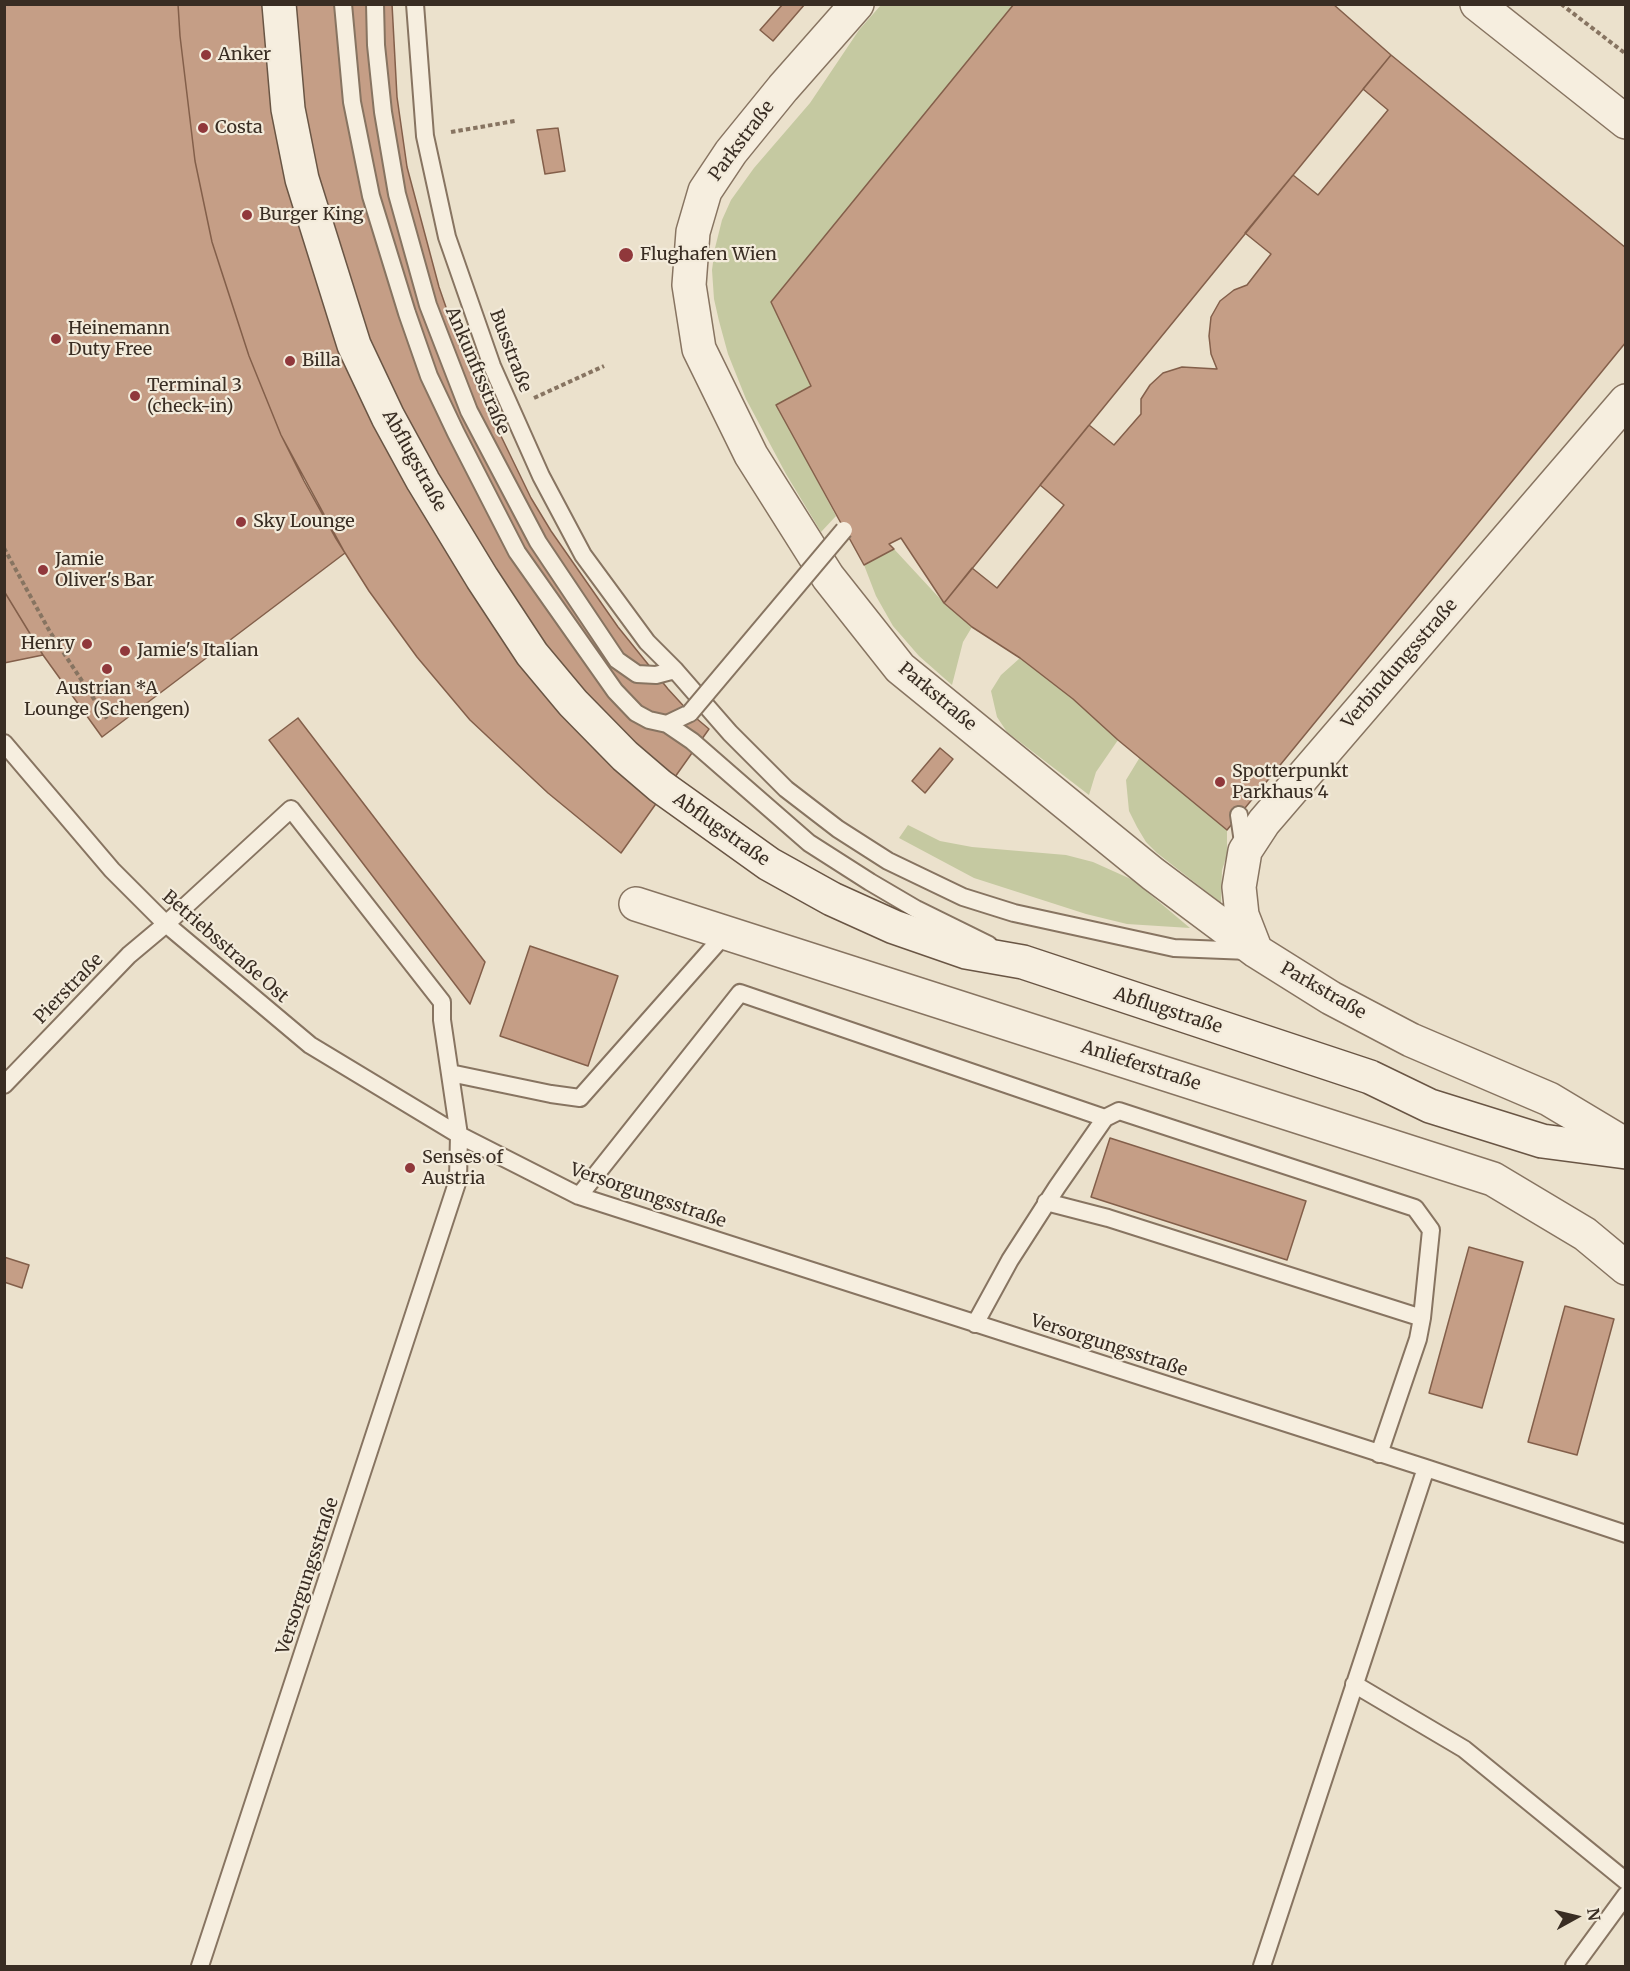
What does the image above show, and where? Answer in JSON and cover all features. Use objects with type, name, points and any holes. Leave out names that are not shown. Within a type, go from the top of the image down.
[{"type":"street","name":"Abflugstraße","points":[[279,4],[288,109],[302,178],[354,345],[388,417],[423,481],[532,654],[573,703],[626,756],[666,791],[769,864],[832,899],[894,927],[966,952],[1023,962],[1370,1077],[1440,1110],[1542,1141],[1626,1152]]},
{"type":"street","name":"Parkstraße","points":[[857,4],[783,88],[731,152],[705,191],[693,232],[689,285],[699,349],[758,465],[828,577],[900,668],[1153,874],[1256,951],[1331,998],[1411,1040],[1549,1099],[1626,1145]]},
{"type":"street","points":[[1477,4],[1626,122]]},
{"type":"street","name":"Verbindungsstraße","points":[[1256,951],[1242,915],[1239,887],[1245,851],[1264,822],[1626,401]]},
{"type":"street","name":"Anlieferstraße","points":[[636,904],[1493,1179],[1585,1234],[1626,1268]]},
{"type":"lane","points":[[343,4],[352,102],[371,196],[429,376],[470,463],[517,552],[615,691],[636,713],[649,720],[667,724],[692,741],[809,843],[916,909],[1023,962]]},
{"type":"lane","name":"Ankunftsstraße","points":[[375,4],[376,45],[383,112],[397,194],[428,305],[469,411],[538,542],[617,660],[637,674],[656,675],[675,670]]},
{"type":"lane","name":"Busstraße","points":[[415,4],[424,136],[447,237],[492,366],[541,476],[583,555],[647,642],[675,670],[730,733],[786,789],[838,829],[888,861],[963,897],[1083,930],[1174,948],[1256,951]]},
{"type":"lane","points":[[667,724],[690,713],[844,530]]},
{"type":"lane","name":"Betriebsstraße Ost","points":[[4,743],[112,870],[166,924],[310,1045],[459,1136]]},
{"type":"lane","name":"Pierstraße","points":[[8,1081],[129,955],[291,809],[442,1002],[442,1020],[450,1072]]},
{"type":"lane","points":[[1239,815],[1245,851]]},
{"type":"lane","points":[[459,1136],[450,1072],[580,1098],[726,933]]},
{"type":"lane","points":[[579,1196],[740,993],[1106,1118]]},
{"type":"lane","points":[[4,1061],[8,1081]]},
{"type":"lane","points":[[975,1324],[1010,1260],[1046,1202],[1106,1118],[1119,1111],[1416,1208],[1431,1230],[1422,1318],[1418,1339],[1379,1454]]},
{"type":"lane","name":"Versorgungsstraße","points":[[201,1966],[458,1180],[459,1136],[579,1196],[1626,1534]]},
{"type":"lane","points":[[1046,1202],[1108,1218],[1422,1318]]},
{"type":"lane","points":[[1262,1966],[1426,1468]]},
{"type":"lane","points":[[1354,1684],[1464,1749],[1626,1881]]},
{"type":"lane","points":[[1574,1966],[1626,1895]]},
{"type":"path","points":[[1561,4],[1626,54]]},
{"type":"path","points":[[424,136],[515,121]]},
{"type":"path","points":[[511,408],[604,366]]},
{"type":"path","points":[[4,548],[50,632],[107,719]]},
{"type":"green space","points":[[881,5],[1014,5],[771,302],[811,386],[777,405],[836,516],[821,532],[786,474],[746,399],[728,354],[719,321],[714,299],[712,270],[722,220],[731,200],[754,168],[810,103],[859,30]]},
{"type":"green space","points":[[894,549],[944,603],[972,627],[963,642],[952,685],[919,656],[893,626],[876,596],[864,565]]},
{"type":"green space","points":[[1020,658],[1073,699],[1118,740],[1096,772],[1089,795],[1007,732],[997,717],[991,691],[1001,675]]},
{"type":"green space","points":[[1140,757],[1227,830],[1227,855],[1222,870],[1221,903],[1157,853],[1146,842],[1137,827],[1129,811],[1126,780]]},
{"type":"green space","points":[[908,825],[940,841],[972,847],[1066,855],[1093,862],[1133,880],[1190,928],[1127,924],[1086,914],[974,878],[899,838]]},
{"type":"building","name":"Terminal 3 (check-in)","points":[[4,4],[178,4],[195,161],[212,242],[249,356],[281,435],[345,553],[102,737],[43,655],[4,591]]},
{"type":"building","points":[[178,4],[392,4],[397,97],[407,167],[439,287],[458,342],[531,498],[551,531],[618,627],[668,689],[690,713],[709,729],[621,853],[548,793],[470,720],[417,657],[369,591],[335,537],[304,481],[281,435],[249,356],[212,242],[195,161]]},
{"type":"building","points":[[783,4],[805,4],[773,41],[760,30]]},
{"type":"building","points":[[1014,4],[1333,4],[1391,55],[944,603],[901,538],[889,544],[894,549],[864,565],[776,405],[811,386],[771,302]]},
{"type":"building","points":[[1391,55],[1626,248],[1626,342],[1227,830],[1118,740],[1073,699],[1020,658],[972,627],[944,603],[972,568],[997,588],[1064,505],[1040,485],[1089,425],[1114,445],[1141,414],[1141,399],[1150,385],[1163,373],[1182,367],[1217,369],[1211,354],[1209,336],[1211,317],[1220,301],[1234,290],[1247,285],[1271,254],[1245,233],[1293,175],[1318,195],[1388,110],[1363,89]]},
{"type":"building","points":[[558,128],[565,171],[545,174],[537,130]]},
{"type":"building","points":[[4,591],[43,655],[4,663]]},
{"type":"building","points":[[298,718],[485,962],[470,1004],[269,740]]},
{"type":"building","points":[[940,748],[953,759],[925,793],[912,781]]},
{"type":"building","points":[[530,946],[618,976],[588,1066],[500,1036]]},
{"type":"building","points":[[1110,1138],[1306,1201],[1287,1260],[1091,1197]]},
{"type":"building","points":[[1469,1247],[1523,1262],[1482,1408],[1429,1393]]},
{"type":"building","points":[[4,1257],[29,1265],[22,1288],[4,1282]]},
{"type":"building","points":[[1565,1306],[1614,1319],[1577,1455],[1528,1442]]},
{"type":"place","name":"Anker","points":[[206,55]]},
{"type":"place","name":"Costa","points":[[203,128]]},
{"type":"place","name":"Burger King","points":[[247,215]]},
{"type":"place","name":"Flughafen Wien","points":[[626,255]]},
{"type":"place","name":"Heinemann Duty Free","points":[[56,339]]},
{"type":"place","name":"Billa","points":[[290,361]]},
{"type":"place","name":"Terminal 3 (check-in)","points":[[135,396]]},
{"type":"place","name":"Sky Lounge","points":[[241,522]]},
{"type":"place","name":"Jamie Oliver's Bar","points":[[43,570]]},
{"type":"place","name":"Henry","points":[[87,644]]},
{"type":"place","name":"Jamie's Italian","points":[[125,651]]},
{"type":"place","name":"Austrian *A Lounge (Schengen)","points":[[107,669]]},
{"type":"place","name":"Spotterpunkt Parkhaus 4","points":[[1220,782]]},
{"type":"place","name":"Senses of Austria","points":[[410,1168]]}]
